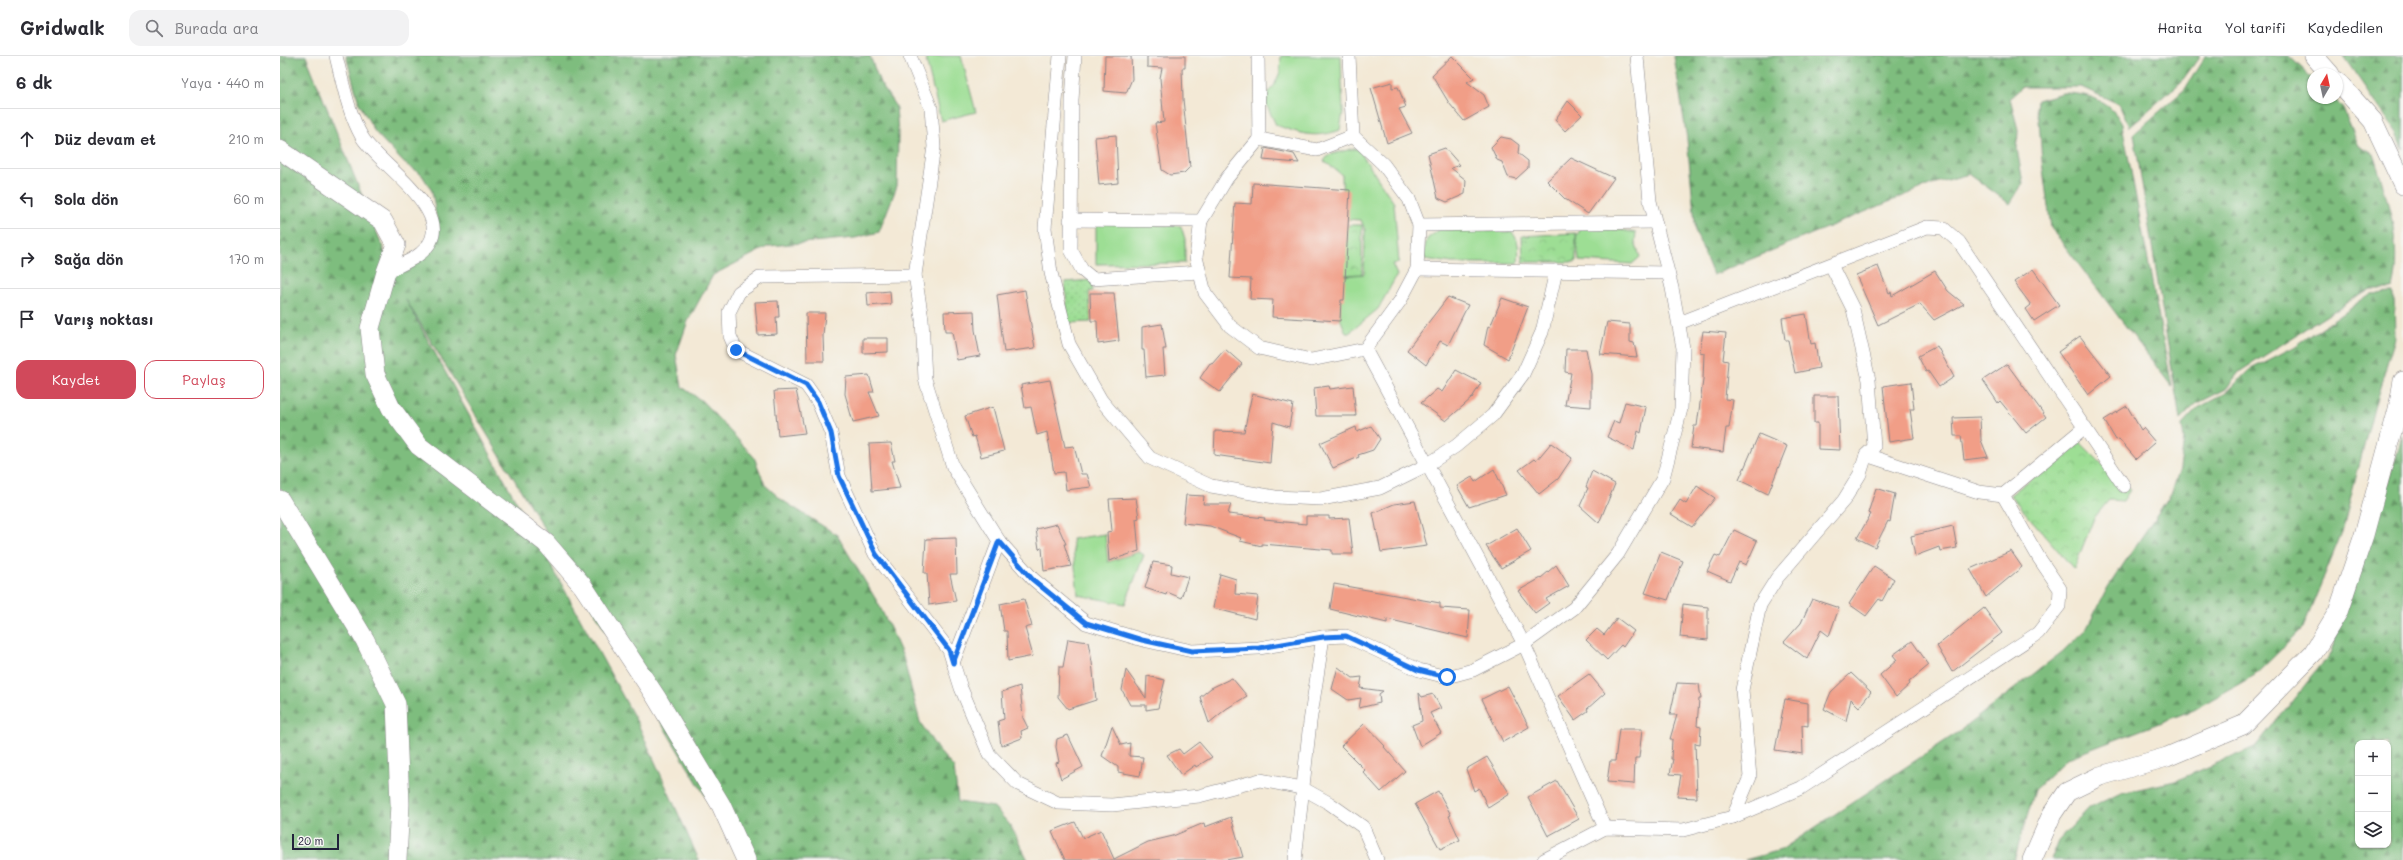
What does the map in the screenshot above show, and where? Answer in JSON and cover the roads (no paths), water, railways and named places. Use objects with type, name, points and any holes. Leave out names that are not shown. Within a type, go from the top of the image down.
[{"type":"street","points":[[336,56],[348,107],[363,138],[413,189],[433,222],[434,235],[421,253],[386,272]]},
{"type":"street","points":[[910,56],[931,108],[934,147],[915,276],[922,320],[925,379],[953,467],[999,541],[1032,579],[1086,623],[1142,640],[1192,651],[1259,648],[1323,637],[1346,636],[1418,670],[1447,677],[1473,670],[1524,644],[1574,608],[1618,554],[1663,478],[1681,410],[1683,348],[1668,273],[1650,202],[1637,56]]},
{"type":"street","points":[[1060,56],[1045,228],[1051,273],[1069,344],[1101,400],[1150,458],[1211,486],[1275,497],[1322,499],[1380,488],[1427,465],[1456,446],[1493,415],[1523,374],[1542,332],[1556,271]]},
{"type":"street","points":[[1075,56],[1072,100],[1070,220],[1071,250],[1082,270],[1093,279],[1199,272]]},
{"type":"street","points":[[1258,56],[1259,138],[1227,178],[1201,221],[1196,257],[1205,293],[1230,326],[1259,348],[1311,360],[1365,349],[1400,301],[1417,269],[1419,225],[1409,199],[1383,164],[1353,136],[1349,56]]},
{"type":"street","points":[[2314,56],[2325,68]]},
{"type":"street","points":[[2343,87],[2374,121],[2403,185]]},
{"type":"street","points":[[1259,138],[1317,150],[1353,136]]},
{"type":"street","points":[[280,150],[383,221],[396,245],[386,272],[370,328],[375,374],[390,408],[419,446],[546,543],[583,586],[656,697],[721,805],[746,860]]},
{"type":"street","points":[[1070,220],[1201,221]]},
{"type":"street","points":[[1419,225],[1656,222]]},
{"type":"street","points":[[1679,323],[1927,227],[1943,228],[1959,242],[2124,486]]},
{"type":"street","points":[[1733,817],[1750,777],[1742,690],[1760,604],[1777,578],[1844,500],[1860,474],[1866,455],[1874,447],[1869,380],[1853,309],[1831,265]]},
{"type":"street","points":[[1417,269],[1668,273]]},
{"type":"street","points":[[915,276],[761,277],[739,292],[729,312],[730,336],[736,350],[806,385],[818,402],[831,433],[839,476],[876,554],[949,650],[989,754],[1018,784],[1058,803],[1112,804],[1199,796],[1260,780],[1302,788],[1329,803],[1364,827],[1377,860]]},
{"type":"street","points":[[1365,349],[1524,644],[1605,828]]},
{"type":"street","points":[[2032,860],[2052,814],[2068,792],[2100,776],[2167,757],[2243,725],[2313,652],[2338,612],[2361,542],[2398,409],[2403,381]]},
{"type":"street","points":[[1866,455],[1979,492],[2003,495],[2085,427]]},
{"type":"street","points":[[1544,860],[1605,828],[1684,830],[1733,817],[1801,788],[2038,633],[2059,606],[2060,589],[2038,558],[2003,495]]},
{"type":"street","points":[[280,500],[365,640],[396,704],[400,804],[397,860]]},
{"type":"street","points":[[953,663],[999,541]]},
{"type":"street","points":[[1295,860],[1310,722],[1323,637]]}]
